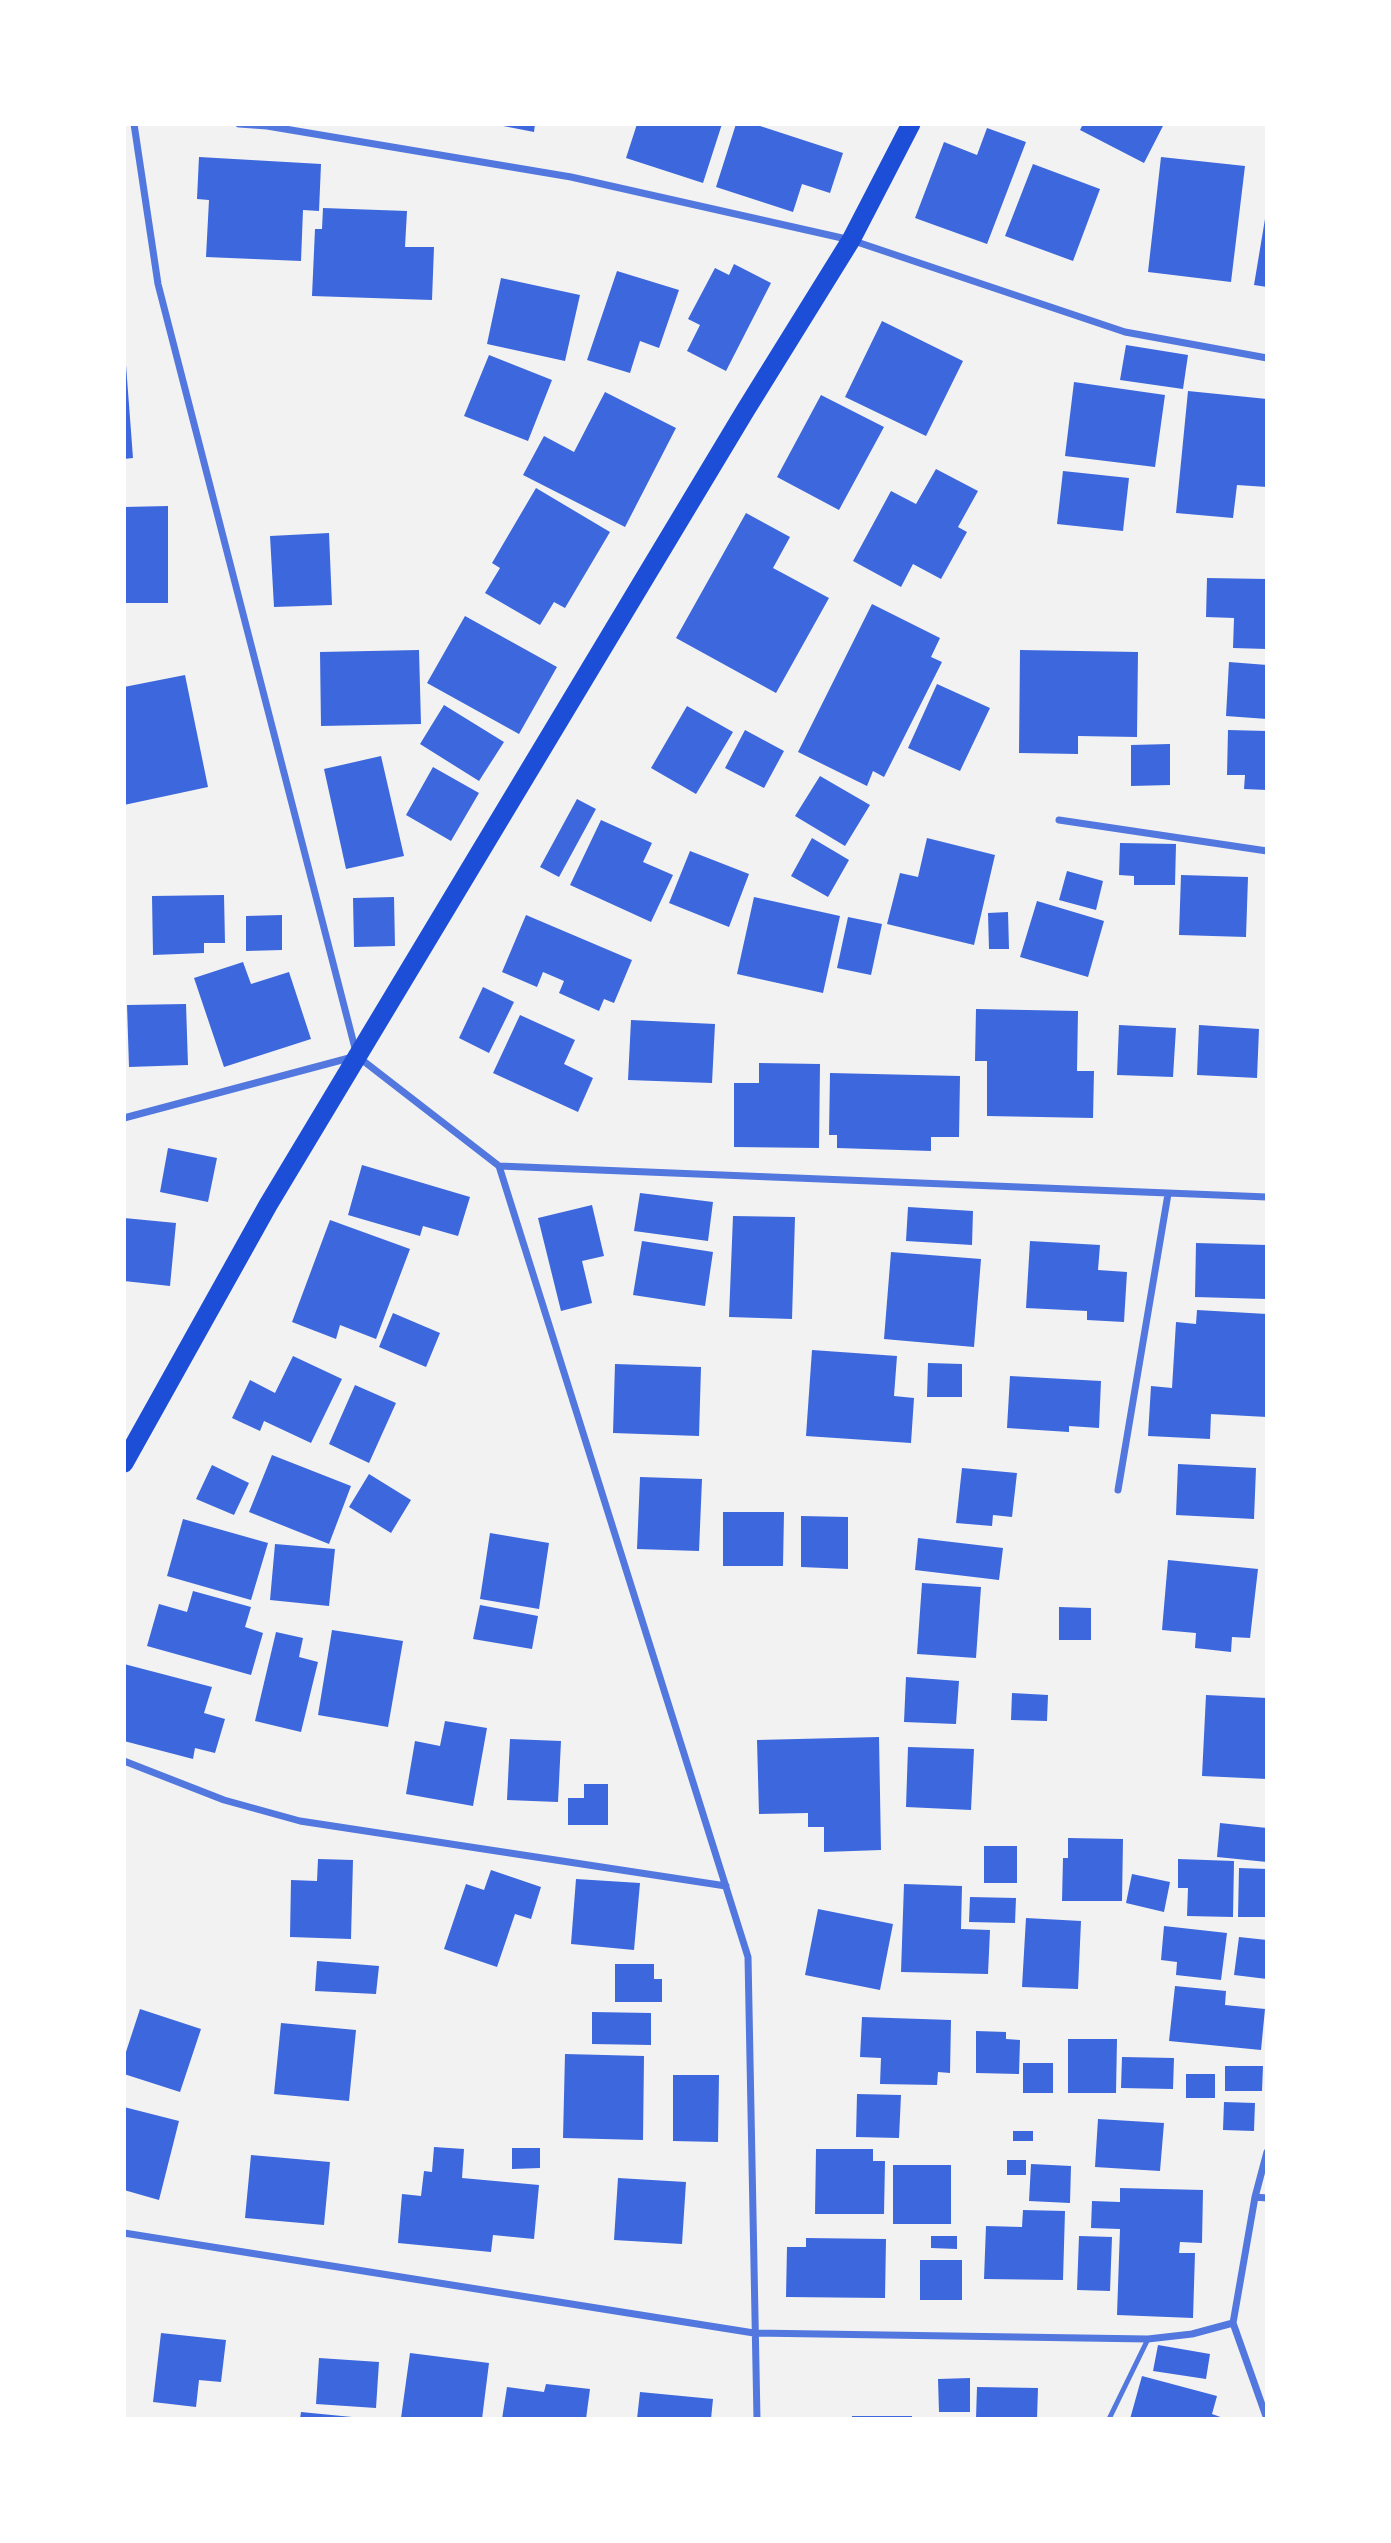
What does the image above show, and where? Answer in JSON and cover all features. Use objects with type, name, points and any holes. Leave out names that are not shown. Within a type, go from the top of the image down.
[{"type":"highway","points":[[124,1463],[268,1205],[745,411],[851,240],[911,124]]},
{"type":"street","points":[[134,124],[158,284],[357,1056],[499,1166],[748,1957],[757,2419]]},
{"type":"street","points":[[239,124],[267,126],[571,177],[851,240],[1125,332],[1267,358]]},
{"type":"street","points":[[1059,820],[1267,851]]},
{"type":"street","points":[[124,1118],[357,1056]]},
{"type":"street","points":[[499,1166],[1267,1197]]},
{"type":"street","points":[[1118,1490],[1168,1194]]},
{"type":"street","points":[[124,1761],[223,1800],[300,1821],[726,1886]]},
{"type":"street","points":[[1267,2151],[1255,2197],[1233,2323],[1267,2419]]},
{"type":"street","points":[[1255,2197],[1267,2197]]},
{"type":"street","points":[[124,2233],[754,2333],[1148,2339],[1192,2334],[1233,2323]]},
{"type":"lane","points":[[1109,2419],[1148,2339]]},
{"type":"building","points":[[493,124],[535,124],[534,132]]},
{"type":"building","points":[[637,124],[722,124],[703,183],[626,158]]},
{"type":"building","points":[[736,124],[754,124],[843,153],[830,193],[802,184],[793,212],[716,187]]},
{"type":"building","points":[[1083,124],[1164,124],[1144,163],[1080,130]]},
{"type":"building","points":[[987,128],[1026,142],[987,244],[915,218],[944,142],[977,155]]},
{"type":"building","points":[[199,157],[321,164],[319,211],[303,210],[301,261],[206,257],[209,200],[197,199]]},
{"type":"building","points":[[1161,157],[1245,166],[1231,282],[1148,272]]},
{"type":"building","points":[[1033,164],[1100,189],[1073,261],[1005,236]]},
{"type":"building","points":[[323,208],[407,211],[405,247],[434,247],[432,300],[312,296],[315,229],[322,229]]},
{"type":"building","points":[[1267,219],[1267,287],[1254,285]]},
{"type":"building","points":[[734,264],[771,283],[726,371],[687,351],[700,325],[688,319],[715,268],[729,275]]},
{"type":"building","points":[[617,271],[679,290],[659,348],[640,341],[630,373],[587,360]]},
{"type":"building","points":[[501,278],[580,295],[565,361],[487,344]]},
{"type":"building","points":[[882,321],[963,361],[926,436],[845,397]]},
{"type":"building","points":[[1126,345],[1188,355],[1183,389],[1120,380]]},
{"type":"building","points":[[489,355],[552,380],[528,441],[464,416]]},
{"type":"building","points":[[124,365],[133,458],[124,459]]},
{"type":"building","points":[[1074,382],[1165,395],[1155,467],[1065,456]]},
{"type":"building","points":[[1188,391],[1267,399],[1267,487],[1237,485],[1233,518],[1176,513]]},
{"type":"building","points":[[605,392],[676,428],[625,527],[523,475],[544,436],[574,452]]},
{"type":"building","points":[[821,395],[884,427],[839,510],[777,477]]},
{"type":"building","points":[[936,469],[978,491],[958,527],[967,532],[941,579],[913,564],[901,587],[853,561],[891,491],[916,504]]},
{"type":"building","points":[[1063,471],[1129,478],[1123,531],[1057,524]]},
{"type":"building","points":[[536,488],[610,532],[565,608],[554,602],[540,625],[485,593],[500,568],[492,563]]},
{"type":"building","points":[[168,506],[168,603],[124,603],[124,507]]},
{"type":"building","points":[[746,513],[790,537],[773,568],[829,598],[776,693],[676,638]]},
{"type":"building","points":[[329,533],[332,605],[274,607],[270,536]]},
{"type":"building","points":[[1207,578],[1267,579],[1267,649],[1233,648],[1234,618],[1206,617]]},
{"type":"building","points":[[872,604],[940,638],[931,657],[942,662],[884,777],[873,771],[867,786],[798,752]]},
{"type":"building","points":[[465,616],[557,667],[519,734],[427,683]]},
{"type":"building","points":[[419,650],[421,724],[321,726],[320,652]]},
{"type":"building","points":[[1020,650],[1138,652],[1137,737],[1078,736],[1078,754],[1019,753]]},
{"type":"building","points":[[1229,662],[1267,665],[1267,719],[1226,716]]},
{"type":"building","points":[[185,675],[208,787],[124,805],[124,687]]},
{"type":"building","points":[[937,684],[990,708],[960,771],[908,748]]},
{"type":"building","points":[[444,705],[504,742],[479,781],[420,744]]},
{"type":"building","points":[[687,706],[733,732],[696,794],[651,768]]},
{"type":"building","points":[[745,730],[784,751],[764,788],[725,768]]},
{"type":"building","points":[[1228,730],[1267,731],[1267,790],[1244,789],[1245,775],[1227,775]]},
{"type":"building","points":[[1170,744],[1170,785],[1131,786],[1131,745]]},
{"type":"building","points":[[381,756],[404,856],[346,869],[324,769]]},
{"type":"building","points":[[433,767],[479,793],[451,841],[406,815]]},
{"type":"building","points":[[820,776],[870,805],[845,846],[795,816]]},
{"type":"building","points":[[577,799],[596,809],[559,877],[540,867]]},
{"type":"building","points":[[601,820],[652,843],[643,862],[673,875],[651,922],[570,885]]},
{"type":"building","points":[[812,838],[849,860],[828,897],[791,876]]},
{"type":"building","points":[[927,838],[995,855],[974,945],[887,924],[900,873],[918,877]]},
{"type":"building","points":[[1120,843],[1176,844],[1175,885],[1134,885],[1134,876],[1119,875]]},
{"type":"building","points":[[690,851],[749,874],[729,927],[669,903]]},
{"type":"building","points":[[1067,871],[1103,881],[1096,910],[1059,900]]},
{"type":"building","points":[[1181,875],[1248,877],[1246,937],[1179,935]]},
{"type":"building","points":[[224,895],[225,943],[204,943],[204,953],[153,955],[152,896]]},
{"type":"building","points":[[394,897],[395,946],[354,947],[353,898]]},
{"type":"building","points":[[754,897],[840,916],[823,993],[737,974]]},
{"type":"building","points":[[1037,901],[1104,921],[1088,977],[1020,957]]},
{"type":"building","points":[[1008,912],[1009,949],[989,949],[988,913]]},
{"type":"building","points":[[282,915],[282,950],[246,951],[246,916]]},
{"type":"building","points":[[526,915],[632,960],[614,1003],[604,999],[599,1011],[559,993],[564,981],[543,972],[537,987],[502,972]]},
{"type":"building","points":[[848,917],[882,924],[871,975],[837,968]]},
{"type":"building","points":[[243,962],[251,984],[289,972],[311,1039],[224,1067],[194,978]]},
{"type":"building","points":[[483,987],[514,1002],[489,1053],[459,1038]]},
{"type":"building","points":[[186,1004],[188,1065],[129,1067],[127,1005]]},
{"type":"building","points":[[976,1009],[1078,1011],[1077,1071],[1094,1071],[1093,1118],[987,1116],[987,1061],[975,1061]]},
{"type":"building","points":[[520,1015],[575,1040],[564,1064],[593,1078],[578,1112],[493,1073]]},
{"type":"building","points":[[631,1020],[715,1024],[712,1083],[628,1080]]},
{"type":"building","points":[[1119,1025],[1176,1028],[1173,1077],[1117,1075]]},
{"type":"building","points":[[1199,1025],[1259,1029],[1257,1078],[1197,1075]]},
{"type":"building","points":[[759,1063],[820,1064],[819,1148],[734,1147],[734,1083],[759,1083]]},
{"type":"building","points":[[830,1073],[960,1076],[959,1137],[931,1137],[931,1151],[837,1148],[837,1135],[829,1135]]},
{"type":"building","points":[[168,1148],[217,1158],[208,1202],[160,1192]]},
{"type":"building","points":[[362,1165],[470,1197],[458,1236],[423,1226],[420,1236],[348,1215]]},
{"type":"building","points":[[640,1193],[713,1202],[708,1241],[634,1231]]},
{"type":"building","points":[[592,1205],[604,1256],[582,1261],[592,1303],[561,1311],[538,1218]]},
{"type":"building","points":[[908,1207],[973,1211],[972,1245],[906,1241]]},
{"type":"building","points":[[733,1216],[795,1217],[792,1319],[729,1317]]},
{"type":"building","points":[[124,1218],[176,1223],[170,1286],[124,1281]]},
{"type":"building","points":[[330,1220],[410,1249],[376,1339],[340,1325],[336,1339],[292,1322]]},
{"type":"building","points":[[642,1241],[713,1252],[705,1306],[633,1295]]},
{"type":"building","points":[[1030,1241],[1100,1245],[1098,1270],[1127,1272],[1124,1322],[1087,1320],[1087,1311],[1026,1308]]},
{"type":"building","points":[[1196,1243],[1267,1245],[1267,1299],[1195,1297]]},
{"type":"building","points":[[891,1252],[981,1259],[974,1347],[884,1339]]},
{"type":"building","points":[[1197,1310],[1267,1314],[1267,1417],[1211,1414],[1210,1439],[1148,1436],[1151,1386],[1172,1388],[1176,1322],[1196,1324]]},
{"type":"building","points":[[393,1313],[440,1333],[426,1367],[379,1347]]},
{"type":"building","points":[[812,1350],[897,1356],[894,1396],[914,1398],[911,1443],[806,1436]]},
{"type":"building","points":[[293,1356],[342,1379],[311,1443],[264,1421],[260,1431],[232,1418],[250,1380],[275,1393]]},
{"type":"building","points":[[928,1363],[962,1364],[962,1397],[927,1397]]},
{"type":"building","points":[[615,1364],[701,1367],[699,1436],[613,1433]]},
{"type":"building","points":[[1010,1376],[1101,1381],[1099,1428],[1069,1426],[1069,1432],[1007,1428]]},
{"type":"building","points":[[355,1385],[396,1403],[369,1463],[329,1444]]},
{"type":"building","points":[[272,1455],[351,1486],[329,1544],[249,1512]]},
{"type":"building","points":[[1178,1464],[1256,1468],[1254,1519],[1176,1515]]},
{"type":"building","points":[[212,1465],[249,1483],[234,1515],[196,1499]]},
{"type":"building","points":[[962,1468],[1017,1473],[1012,1517],[993,1515],[992,1526],[956,1523]]},
{"type":"building","points":[[369,1474],[411,1500],[391,1533],[349,1507]]},
{"type":"building","points":[[640,1477],[702,1479],[699,1551],[637,1549]]},
{"type":"building","points":[[723,1512],[784,1512],[783,1566],[723,1566]]},
{"type":"building","points":[[801,1516],[848,1517],[848,1569],[801,1567]]},
{"type":"building","points":[[183,1519],[268,1543],[251,1600],[167,1576]]},
{"type":"building","points":[[490,1533],[549,1543],[539,1609],[480,1599]]},
{"type":"building","points":[[918,1538],[1003,1548],[999,1580],[915,1570]]},
{"type":"building","points":[[275,1544],[335,1549],[329,1606],[270,1600]]},
{"type":"building","points":[[1168,1560],[1258,1569],[1250,1638],[1232,1637],[1231,1652],[1195,1648],[1196,1633],[1162,1630]]},
{"type":"building","points":[[922,1583],[981,1587],[976,1658],[917,1654]]},
{"type":"building","points":[[193,1591],[251,1607],[245,1627],[263,1633],[251,1675],[147,1646],[159,1604],[187,1612]]},
{"type":"building","points":[[480,1605],[538,1616],[532,1649],[473,1639]]},
{"type":"building","points":[[1059,1607],[1091,1608],[1091,1640],[1059,1640]]},
{"type":"building","points":[[332,1630],[403,1641],[388,1727],[318,1715]]},
{"type":"building","points":[[276,1632],[303,1638],[299,1657],[318,1662],[301,1732],[255,1721]]},
{"type":"building","points":[[124,1664],[212,1687],[204,1713],[225,1719],[215,1753],[195,1748],[193,1759],[124,1741]]},
{"type":"building","points":[[906,1677],[959,1681],[956,1724],[904,1722]]},
{"type":"building","points":[[1012,1693],[1048,1695],[1047,1721],[1011,1720]]},
{"type":"building","points":[[1206,1695],[1267,1698],[1267,1779],[1202,1776]]},
{"type":"building","points":[[445,1721],[487,1728],[473,1806],[406,1794],[415,1741],[440,1746]]},
{"type":"building","points":[[879,1737],[881,1850],[824,1852],[824,1827],[808,1827],[808,1813],[759,1814],[757,1740]]},
{"type":"building","points":[[510,1739],[561,1741],[558,1802],[507,1800]]},
{"type":"building","points":[[908,1747],[974,1749],[971,1810],[906,1807]]},
{"type":"building","points":[[584,1784],[608,1784],[608,1825],[568,1825],[568,1798],[584,1798]]},
{"type":"building","points":[[1220,1823],[1267,1828],[1267,1862],[1217,1857]]},
{"type":"building","points":[[1068,1838],[1123,1839],[1122,1901],[1062,1901],[1063,1858],[1068,1858]]},
{"type":"building","points":[[984,1846],[1017,1846],[1017,1883],[984,1883]]},
{"type":"building","points":[[318,1859],[353,1860],[351,1939],[290,1937],[291,1880],[317,1881]]},
{"type":"building","points":[[1178,1859],[1234,1861],[1233,1917],[1187,1916],[1188,1888],[1178,1888]]},
{"type":"building","points":[[1239,1868],[1267,1869],[1267,1917],[1238,1917]]},
{"type":"building","points":[[491,1870],[541,1887],[531,1919],[515,1914],[497,1967],[444,1949],[466,1884],[484,1890]]},
{"type":"building","points":[[1132,1874],[1170,1882],[1164,1912],[1126,1903]]},
{"type":"building","points":[[576,1879],[640,1883],[634,1950],[571,1944]]},
{"type":"building","points":[[904,1884],[962,1886],[961,1929],[990,1930],[988,1974],[901,1972]]},
{"type":"building","points":[[970,1897],[1016,1898],[1015,1923],[969,1922]]},
{"type":"building","points":[[818,1909],[893,1924],[880,1990],[805,1975]]},
{"type":"building","points":[[1026,1918],[1081,1921],[1078,1989],[1022,1987]]},
{"type":"building","points":[[1164,1926],[1227,1933],[1221,1980],[1176,1975],[1177,1962],[1161,1960]]},
{"type":"building","points":[[1239,1937],[1267,1940],[1267,1979],[1234,1975]]},
{"type":"building","points":[[317,1961],[379,1966],[376,1994],[315,1991]]},
{"type":"building","points":[[615,1964],[654,1964],[654,1979],[662,1979],[662,2002],[615,2002]]},
{"type":"building","points":[[1175,1986],[1226,1991],[1225,2005],[1265,2009],[1261,2050],[1169,2041]]},
{"type":"building","points":[[140,2009],[201,2029],[180,2092],[124,2074],[124,2058]]},
{"type":"building","points":[[592,2012],[651,2013],[651,2045],[592,2044]]},
{"type":"building","points":[[862,2017],[951,2020],[950,2073],[938,2072],[937,2085],[880,2084],[881,2058],[860,2057]]},
{"type":"building","points":[[281,2023],[356,2030],[349,2101],[274,2094]]},
{"type":"building","points":[[976,2031],[1006,2032],[1006,2039],[1020,2040],[1019,2074],[976,2073]]},
{"type":"building","points":[[1068,2039],[1117,2039],[1116,2093],[1068,2093]]},
{"type":"building","points":[[565,2054],[644,2056],[643,2140],[563,2138]]},
{"type":"building","points":[[1122,2057],[1174,2058],[1173,2089],[1121,2088]]},
{"type":"building","points":[[1023,2063],[1053,2063],[1053,2093],[1023,2093]]},
{"type":"building","points":[[1225,2066],[1263,2066],[1262,2091],[1225,2091]]},
{"type":"building","points":[[1186,2074],[1215,2074],[1215,2098],[1186,2098]]},
{"type":"building","points":[[673,2075],[719,2075],[718,2142],[673,2141]]},
{"type":"building","points":[[857,2094],[901,2095],[899,2138],[856,2137]]},
{"type":"building","points":[[1224,2102],[1255,2103],[1254,2131],[1223,2130]]},
{"type":"building","points":[[124,2107],[179,2121],[159,2200],[124,2190]]},
{"type":"building","points":[[1098,2119],[1164,2123],[1160,2171],[1095,2167]]},
{"type":"building","points":[[1013,2131],[1033,2131],[1033,2141],[1013,2141]]},
{"type":"building","points":[[434,2147],[464,2149],[462,2178],[539,2185],[534,2239],[493,2235],[491,2252],[398,2243],[402,2194],[421,2196],[424,2171],[432,2172]]},
{"type":"building","points":[[512,2148],[540,2148],[540,2168],[512,2169]]},
{"type":"building","points":[[816,2149],[873,2149],[873,2161],[885,2161],[884,2214],[815,2214]]},
{"type":"building","points":[[251,2155],[330,2162],[324,2225],[245,2218]]},
{"type":"building","points":[[1007,2160],[1026,2160],[1026,2175],[1007,2175]]},
{"type":"building","points":[[1031,2164],[1071,2166],[1070,2203],[1029,2201]]},
{"type":"building","points":[[893,2165],[951,2165],[951,2224],[893,2224]]},
{"type":"building","points":[[618,2178],[686,2182],[682,2244],[614,2240]]},
{"type":"building","points":[[1120,2188],[1203,2190],[1202,2243],[1180,2242],[1179,2253],[1195,2253],[1193,2318],[1117,2315],[1120,2229],[1091,2228],[1092,2201],[1120,2202]]},
{"type":"building","points":[[1023,2210],[1065,2211],[1063,2280],[984,2279],[986,2226],[1022,2227]]},
{"type":"building","points":[[931,2236],[957,2236],[957,2249],[931,2248]]},
{"type":"building","points":[[1079,2236],[1112,2237],[1110,2291],[1077,2290]]},
{"type":"building","points":[[806,2238],[886,2239],[885,2298],[786,2297],[787,2247],[806,2247]]},
{"type":"building","points":[[920,2260],[962,2260],[962,2300],[920,2300]]},
{"type":"building","points":[[161,2333],[226,2340],[221,2382],[199,2380],[196,2407],[153,2402]]},
{"type":"building","points":[[1158,2345],[1210,2354],[1206,2379],[1153,2371]]},
{"type":"building","points":[[410,2353],[489,2363],[482,2419],[401,2418]]},
{"type":"building","points":[[319,2358],[379,2362],[376,2408],[316,2404]]},
{"type":"building","points":[[1142,2376],[1217,2396],[1212,2414],[1226,2419],[1130,2419]]},
{"type":"building","points":[[970,2378],[970,2412],[939,2412],[938,2379]]},
{"type":"building","points":[[546,2384],[590,2389],[586,2419],[502,2419],[507,2387],[544,2392]]},
{"type":"building","points":[[977,2387],[1038,2388],[1037,2419],[976,2419]]},
{"type":"building","points":[[640,2392],[713,2399],[711,2419],[637,2419]]},
{"type":"building","points":[[301,2412],[352,2417],[352,2419],[300,2419]]},
{"type":"building","points":[[852,2416],[912,2416],[912,2419],[852,2419]]}]
